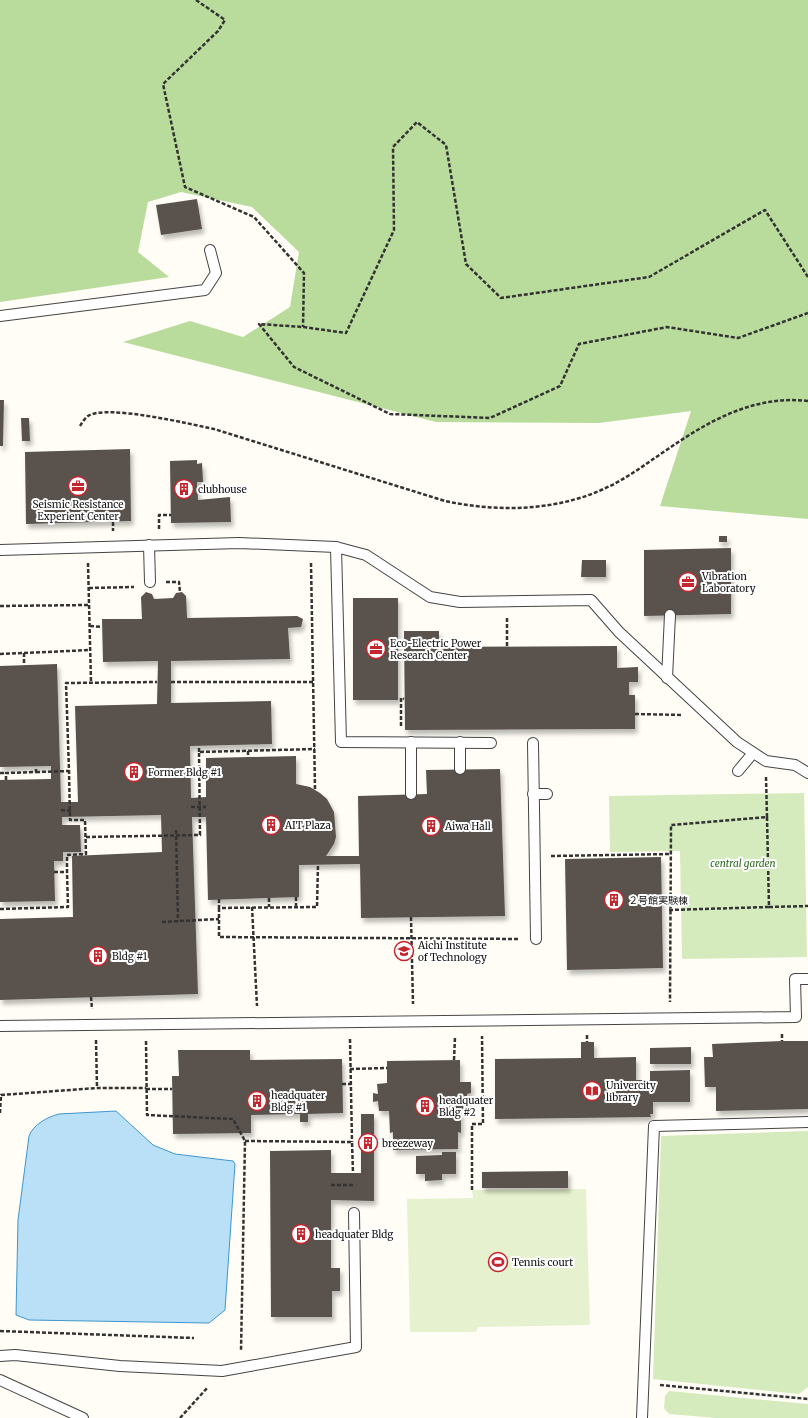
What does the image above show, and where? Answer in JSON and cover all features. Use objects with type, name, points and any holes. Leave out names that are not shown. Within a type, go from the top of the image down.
[{"type":"lane","points":[[0,316],[205,290],[216,274],[210,250]]},
{"type":"lane","points":[[0,550],[239,544],[336,547],[366,555],[430,597],[460,602],[591,600],[619,632],[737,742],[766,761],[795,765],[808,774]]},
{"type":"lane","points":[[150,582],[154,545]]},
{"type":"lane","points":[[336,547],[342,742],[491,743]]},
{"type":"lane","points":[[667,678],[670,615]]},
{"type":"lane","points":[[406,742],[411,794]]},
{"type":"lane","points":[[460,742],[460,769]]},
{"type":"lane","points":[[533,743],[536,939]]},
{"type":"lane","points":[[738,770],[753,752]]},
{"type":"lane","points":[[533,794],[547,794]]},
{"type":"lane","points":[[0,1026],[413,1020],[796,1017],[795,979],[808,979]]},
{"type":"lane","points":[[642,1418],[654,1126],[808,1122]]},
{"type":"lane","points":[[0,1356],[15,1355],[120,1366],[222,1371],[356,1347],[354,1213]]},
{"type":"lane","points":[[0,1380],[83,1418]]},
{"type":"path","points":[[196,0],[225,20],[218,31],[163,84],[185,187],[254,217],[304,273],[303,327]]},
{"type":"path","points":[[808,277],[765,210],[648,277],[501,298],[466,264],[446,145],[417,122],[393,147],[394,230],[346,334],[303,327],[259,324],[294,367],[390,414],[490,418],[560,386],[579,344],[667,327],[738,338],[808,314]]},
{"type":"path","points":[[80,426],[88,416],[101,412],[121,413],[181,422],[214,429],[445,501],[501,509],[531,508],[560,503],[586,496],[615,484],[675,444],[725,415],[747,406],[770,401],[792,399],[808,401]]},
{"type":"path","points":[[154,545],[159,515],[171,515]]},
{"type":"path","points":[[310,546],[314,682],[315,790]]},
{"type":"path","points":[[88,547],[91,682]]},
{"type":"path","points":[[88,588],[140,587]]},
{"type":"path","points":[[506,601],[507,646]]},
{"type":"path","points":[[0,606],[89,605]]},
{"type":"path","points":[[90,626],[102,626]]},
{"type":"path","points":[[0,654],[90,650]]},
{"type":"path","points":[[24,653],[24,665]]},
{"type":"path","points":[[0,909],[68,907],[67,854],[86,855],[85,820],[70,820],[71,810],[66,683],[157,682]]},
{"type":"path","points":[[170,682],[314,682]]},
{"type":"path","points":[[404,699],[401,698],[406,742]]},
{"type":"path","points":[[635,714],[708,715]]},
{"type":"path","points":[[86,837],[200,835],[199,746]]},
{"type":"path","points":[[199,752],[315,748]]},
{"type":"path","points":[[248,751],[248,757]]},
{"type":"path","points":[[766,761],[769,907]]},
{"type":"path","points":[[36,767],[36,772]]},
{"type":"path","points":[[0,773],[69,771]]},
{"type":"path","points":[[6,773],[6,780]]},
{"type":"path","points":[[191,807],[206,807]]},
{"type":"path","points":[[61,810],[71,810]]},
{"type":"path","points":[[670,1018],[669,910],[671,825],[767,816]]},
{"type":"path","points":[[176,830],[178,921]]},
{"type":"path","points":[[535,856],[649,856],[671,854]]},
{"type":"path","points":[[219,908],[316,907],[318,864]]},
{"type":"path","points":[[54,872],[67,872]]},
{"type":"path","points":[[296,897],[296,907]]},
{"type":"path","points":[[269,898],[269,907]]},
{"type":"path","points":[[219,899],[219,937],[536,939]]},
{"type":"path","points":[[669,910],[808,906]]},
{"type":"path","points":[[252,907],[252,937],[258,1022]]},
{"type":"path","points":[[412,917],[413,1020]]},
{"type":"path","points":[[162,922],[219,919]]},
{"type":"path","points":[[454,1060],[455,1020]]},
{"type":"path","points":[[472,1190],[472,1124],[483,1124],[482,1020]]},
{"type":"path","points":[[350,1022],[353,1173]]},
{"type":"path","points":[[96,1024],[97,1088]]},
{"type":"path","points":[[145,1024],[147,1115],[232,1118],[245,1141],[240,1368]]},
{"type":"path","points":[[350,1069],[387,1068]]},
{"type":"path","points":[[342,1084],[351,1084]]},
{"type":"path","points":[[0,1113],[1,1095],[97,1088],[172,1089]]},
{"type":"path","points":[[245,1141],[352,1142]]},
{"type":"path","points":[[331,1185],[353,1185]]},
{"type":"path","points":[[0,1331],[194,1338]]},
{"type":"path","points":[[180,1418],[222,1371]]},
{"type":"path","points":[[644,1383],[808,1399]]},
{"type":"green space","points":[[0,0],[808,0],[808,519],[660,506],[691,411],[599,423],[436,422],[123,342],[190,321],[243,337],[290,307],[299,252],[252,207],[181,192],[148,202],[138,252],[169,277],[0,302]]},
{"type":"green space","name":"central garden","points":[[804,793],[807,957],[682,959],[680,851],[610,852],[609,796]]},
{"type":"green space","points":[[808,1131],[808,1387],[799,1394],[653,1379],[661,1136]]},
{"type":"green space","name":"Tennis court","points":[[586,1189],[590,1325],[478,1327],[476,1332],[410,1332],[407,1199],[473,1198],[472,1190]]},
{"type":"green space","points":[[669,1391],[808,1404],[808,1418],[716,1418],[669,1414],[664,1408],[665,1396]]},
{"type":"water","points":[[116,1111],[153,1145],[175,1154],[233,1161],[235,1164],[225,1310],[209,1323],[29,1320],[16,1315],[18,1220],[29,1136],[34,1128],[41,1122],[59,1114]]},
{"type":"building","points":[[197,199],[202,229],[161,235],[156,205]]},
{"type":"building","points":[[0,400],[4,400],[3,446],[0,446]]},
{"type":"building","points":[[21,418],[29,418],[30,441],[22,441]]},
{"type":"building","name":"Seismic Resistance Experient Center","points":[[130,449],[131,521],[26,524],[25,452]]},
{"type":"building","name":"clubhouse","points":[[197,460],[197,464],[202,463],[203,482],[197,482],[198,500],[230,497],[231,522],[171,523],[170,461]]},
{"type":"building","points":[[719,536],[727,536],[727,542],[719,542]]},
{"type":"building","name":"Vibration Laboratory","points":[[731,548],[731,614],[644,616],[644,550]]},
{"type":"building","points":[[582,560],[606,560],[606,577],[581,577]]},
{"type":"building","points":[[146,592],[152,594],[154,599],[173,598],[176,593],[182,592],[186,596],[187,618],[297,616],[303,619],[301,627],[288,628],[290,659],[171,661],[171,703],[271,701],[272,744],[190,746],[191,798],[206,797],[206,758],[296,756],[296,784],[310,787],[320,793],[327,799],[334,812],[336,837],[334,844],[326,856],[359,856],[358,796],[427,794],[426,770],[500,769],[505,916],[361,918],[360,864],[299,865],[299,897],[208,900],[206,817],[192,817],[198,994],[0,1000],[0,919],[73,917],[72,856],[162,852],[161,815],[62,817],[62,825],[80,825],[81,852],[63,852],[63,861],[54,861],[55,901],[0,902],[0,780],[51,779],[51,766],[0,767],[0,666],[57,664],[61,802],[78,802],[75,706],[157,704],[158,661],[103,662],[102,619],[142,619],[141,597]]},
{"type":"building","name":"Eco-Electric Power Research Center","points":[[353,598],[398,598],[398,700],[353,700]]},
{"type":"building","points":[[404,631],[439,631],[439,647],[617,646],[617,668],[638,667],[638,682],[629,682],[629,695],[635,695],[635,729],[405,730]]},
{"type":"building","name":"２号館実験棟","points":[[661,857],[663,968],[567,970],[565,859]]},
{"type":"building","points":[[808,1041],[808,1109],[716,1111],[716,1087],[705,1087],[704,1057],[713,1057],[712,1044]]},
{"type":"building","name":"Univercity library","points":[[581,1042],[594,1042],[594,1058],[636,1057],[636,1080],[650,1080],[650,1071],[690,1070],[690,1102],[653,1102],[653,1114],[650,1114],[651,1117],[495,1119],[495,1059],[581,1058]]},
{"type":"building","points":[[691,1047],[691,1064],[650,1064],[650,1048]]},
{"type":"building","name":"headquater Bldg #1","points":[[178,1050],[250,1050],[250,1060],[342,1059],[343,1113],[308,1114],[308,1122],[300,1122],[300,1114],[251,1115],[251,1133],[173,1134],[172,1076],[179,1076]]},
{"type":"building","name":"headquater Bldg #2","points":[[460,1060],[460,1082],[471,1082],[471,1093],[467,1094],[467,1099],[471,1099],[471,1111],[461,1111],[461,1133],[458,1132],[458,1149],[393,1150],[393,1132],[390,1133],[389,1111],[379,1111],[378,1101],[373,1102],[373,1093],[378,1094],[377,1084],[387,1083],[387,1061]]},
{"type":"building","name":"headquater Bldg","points":[[361,1114],[374,1114],[374,1201],[331,1200],[331,1268],[340,1268],[340,1291],[332,1291],[332,1317],[271,1317],[270,1151],[331,1150],[331,1173],[361,1173]]},
{"type":"building","points":[[442,1152],[456,1152],[456,1174],[442,1174],[442,1180],[425,1181],[425,1174],[416,1174],[416,1156],[442,1155]]},
{"type":"building","points":[[568,1171],[568,1188],[482,1188],[482,1172]]},
{"type":"place","name":"Seismic Resistance Experient Center","points":[[78,486]]},
{"type":"place","name":"clubhouse","points":[[184,489]]},
{"type":"place","name":"Vibration Laboratory","points":[[688,582]]},
{"type":"place","name":"Eco-Electric Power Research Center","points":[[376,649]]},
{"type":"place","name":"Former Bldg #1","points":[[134,772]]},
{"type":"place","name":"AIT Plaza","points":[[271,825]]},
{"type":"place","name":"Aiwa Hall","points":[[431,826]]},
{"type":"place","name":"２号館実験棟","points":[[614,900]]},
{"type":"place","name":"Aichi Institute of Technology","points":[[404,951]]},
{"type":"place","name":"Bldg #1","points":[[98,956]]},
{"type":"place","name":"Univercity library","points":[[592,1091]]},
{"type":"place","name":"headquater Bldg #1","points":[[257,1101]]},
{"type":"place","name":"headquater Bldg #2","points":[[425,1106]]},
{"type":"place","name":"breezeway","points":[[368,1143]]},
{"type":"place","name":"headquater Bldg","points":[[301,1234]]},
{"type":"place","name":"Tennis court","points":[[498,1262]]}]
